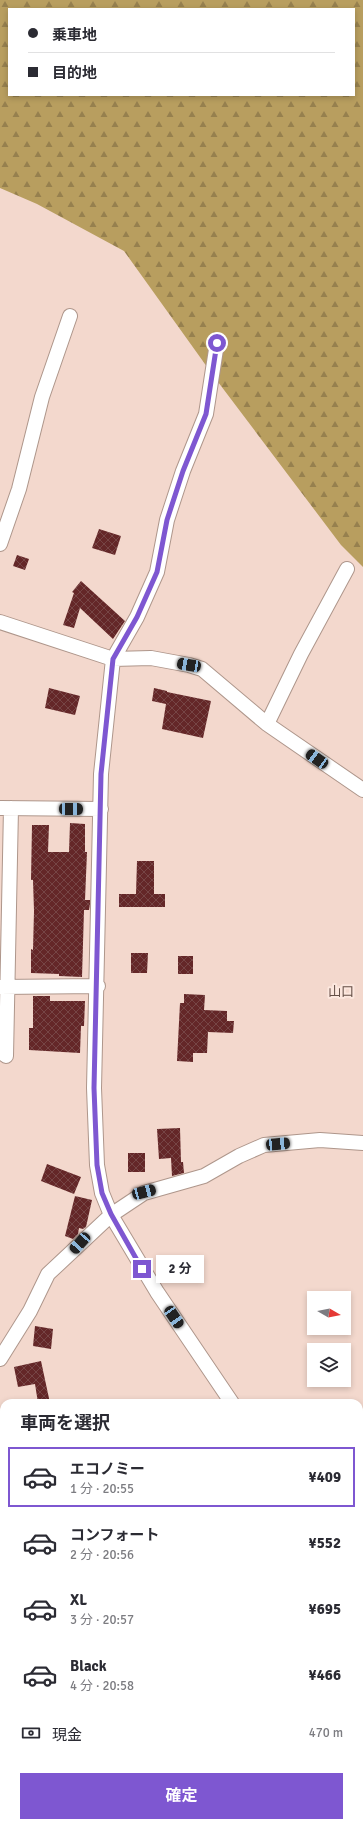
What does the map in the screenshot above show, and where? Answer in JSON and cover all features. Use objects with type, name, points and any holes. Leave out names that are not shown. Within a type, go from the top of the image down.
[{"type":"street","points":[[0,544],[19,489],[42,397],[70,316]]},
{"type":"street","points":[[217,343],[206,414],[183,471],[167,520],[157,572],[137,617],[113,659],[104,744],[101,809],[98,986],[94,1088],[97,1165],[102,1193],[111,1214],[157,1292],[229,1399]]},
{"type":"street","points":[[267,724],[301,654],[347,569]]},
{"type":"street","points":[[0,622],[113,659],[151,658],[202,669],[267,724],[363,790]]},
{"type":"street","points":[[6,1056],[3,987],[6,808],[101,809]]},
{"type":"street","points":[[3,987],[98,986]]},
{"type":"street","points":[[0,1359],[30,1311],[48,1274],[111,1214],[144,1192],[204,1176],[239,1156],[264,1145],[320,1140],[363,1143]]},
{"type":"green space","points":[[0,0],[363,0],[363,567],[341,545],[215,378],[124,251],[37,204],[0,188]]},
{"type":"building","points":[[99,529],[121,536],[115,555],[92,548]]},
{"type":"building","points":[[17,555],[29,559],[25,570],[13,566]]},
{"type":"building","points":[[81,581],[125,621],[113,639],[80,608],[74,628],[63,625],[74,593],[72,592]]},
{"type":"building","points":[[49,688],[80,696],[75,715],[45,708]]},
{"type":"building","points":[[154,688],[211,701],[203,738],[162,729],[166,704],[152,701]]},
{"type":"building","points":[[70,823],[85,824],[85,852],[87,852],[85,900],[90,900],[90,904],[89,910],[84,910],[82,977],[31,973],[34,911],[33,880],[31,880],[32,825],[49,825],[48,852],[69,852]]},
{"type":"building","points":[[137,861],[154,861],[154,894],[165,894],[165,907],[119,907],[119,894],[136,894]]},
{"type":"building","points":[[131,953],[148,953],[147,973],[131,973]]},
{"type":"building","points":[[178,956],[193,956],[193,974],[178,974]]},
{"type":"building","points":[[184,994],[205,995],[204,1010],[227,1011],[227,1021],[234,1021],[233,1033],[208,1032],[207,1053],[193,1053],[193,1062],[177,1061],[180,1003],[184,1003]]},
{"type":"building","points":[[33,996],[50,996],[50,1001],[85,1001],[84,1026],[81,1026],[80,1053],[29,1050],[29,1028],[33,1028]]},
{"type":"building","points":[[180,1128],[181,1162],[183,1162],[184,1173],[172,1176],[171,1158],[159,1159],[157,1129]]},
{"type":"building","points":[[128,1153],[145,1153],[145,1172],[128,1172]]},
{"type":"building","points":[[47,1164],[81,1177],[74,1194],[41,1181]]},
{"type":"building","points":[[75,1196],[92,1200],[86,1227],[83,1229],[79,1228],[78,1234],[73,1239],[65,1236]]},
{"type":"building","points":[[35,1326],[53,1329],[51,1349],[33,1346]]},
{"type":"building","points":[[41,1361],[49,1399],[37,1399],[35,1384],[18,1387],[14,1367]]},
{"type":"district","name":"山口","points":[[341,991]]},
{"type":"route","points":[[142,1269],[111,1214],[102,1193],[97,1165],[94,1088],[98,986],[97,941],[101,774],[113,659],[137,617],[157,572],[167,520],[183,471],[206,414],[217,343]]}]
